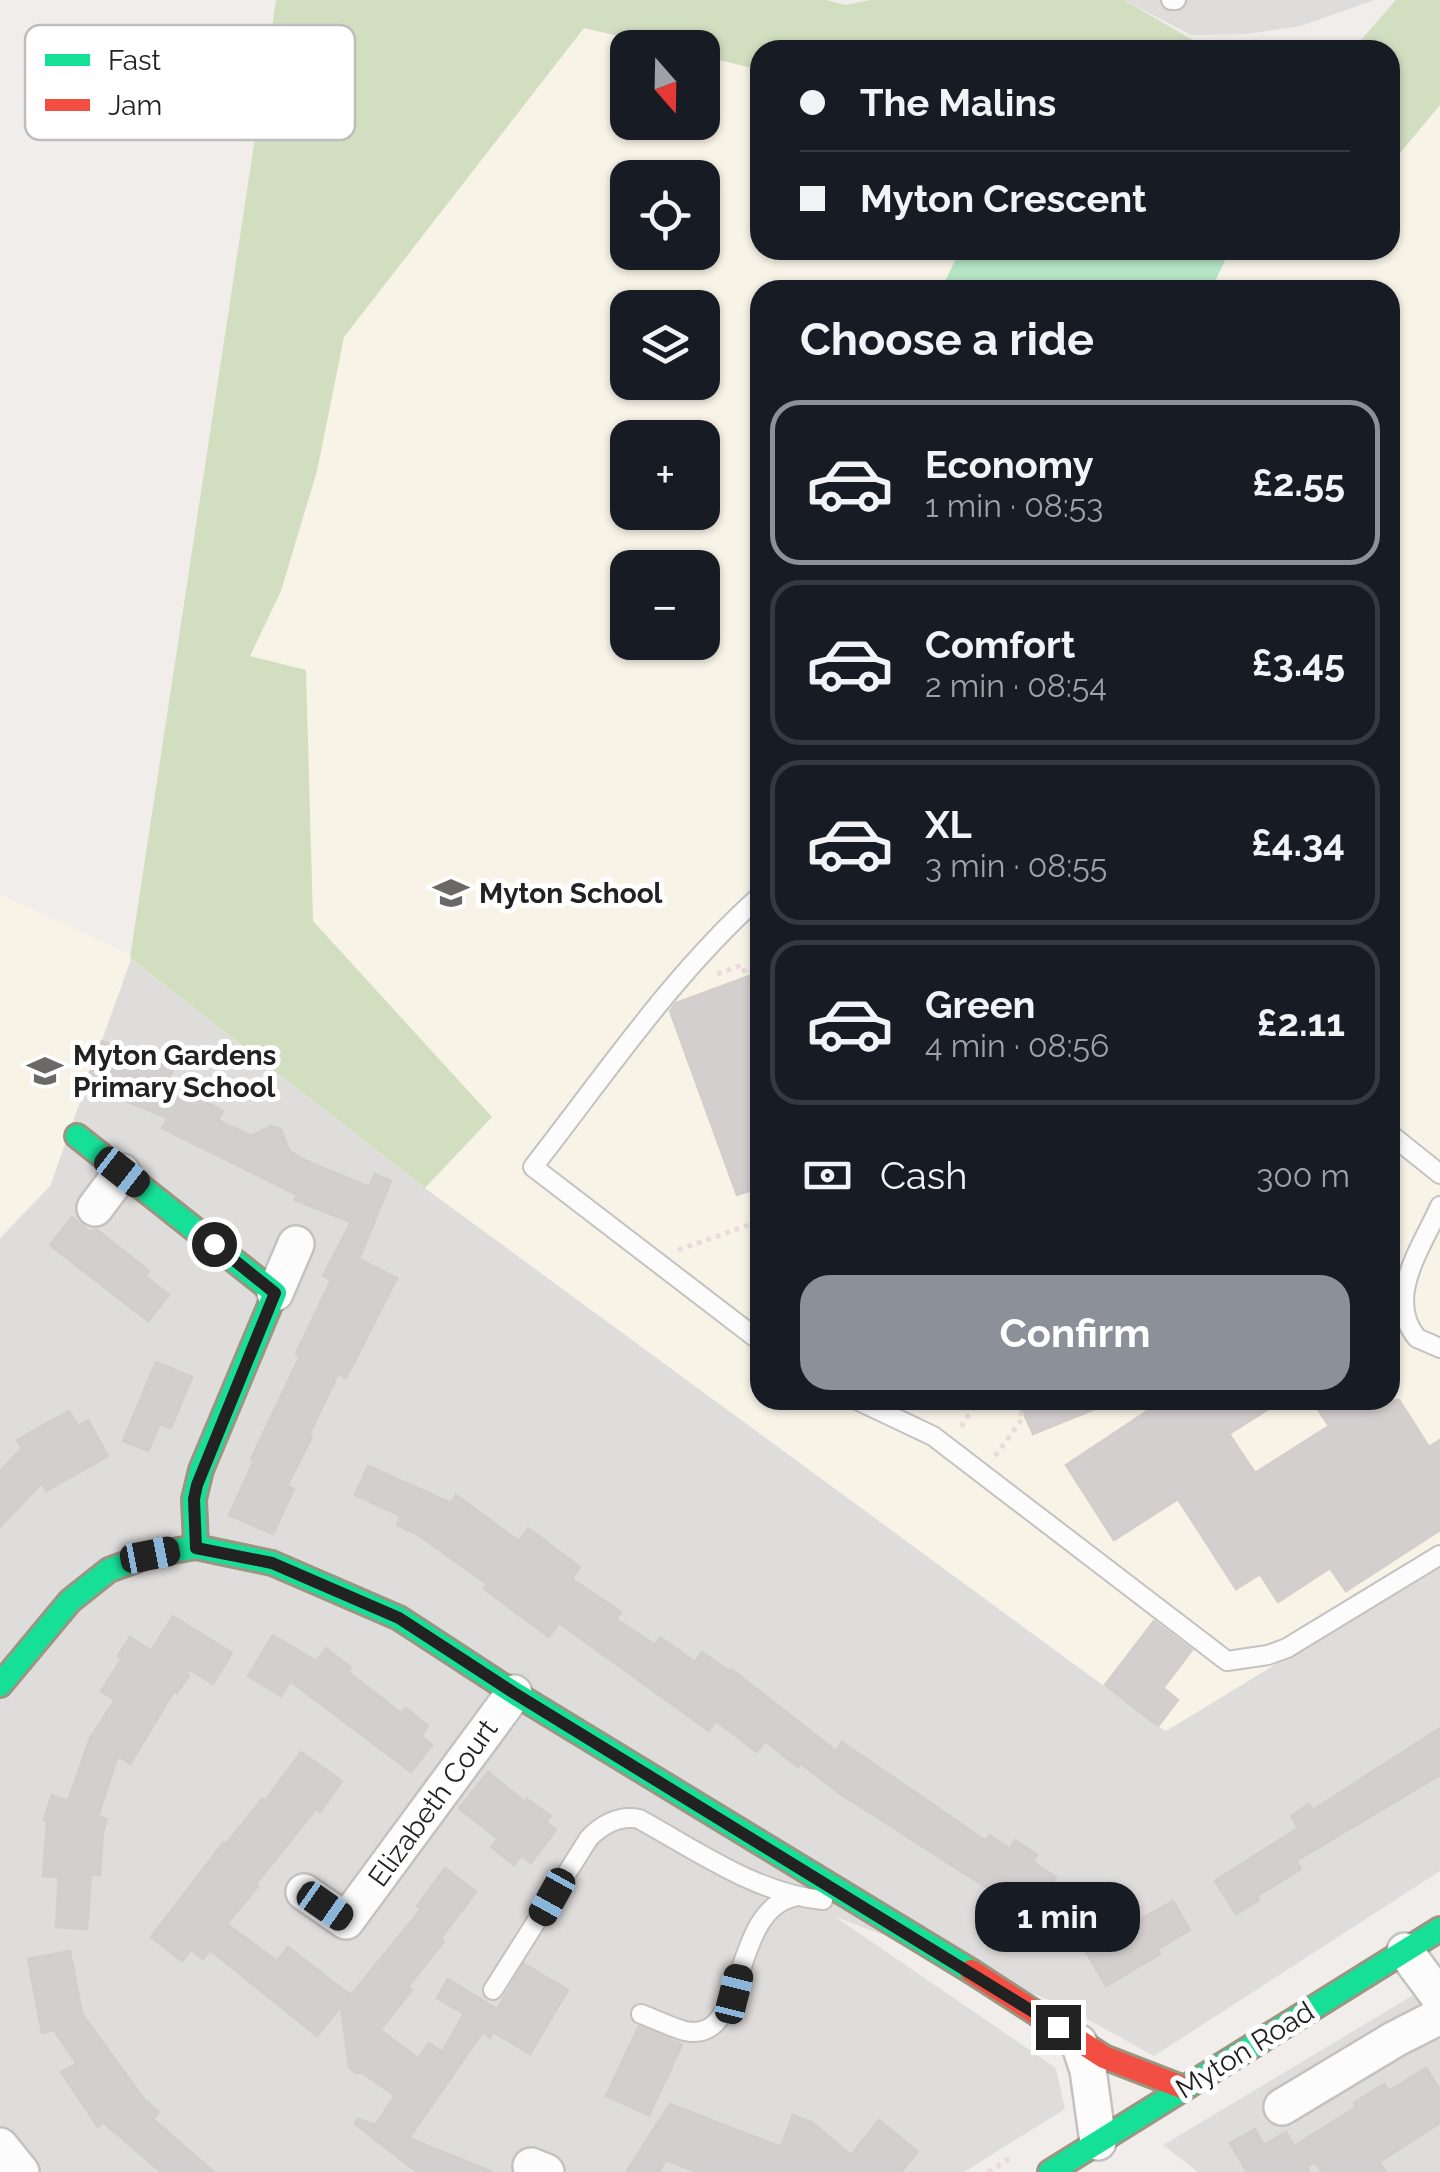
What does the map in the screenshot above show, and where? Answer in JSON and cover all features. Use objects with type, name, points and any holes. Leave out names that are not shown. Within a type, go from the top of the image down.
[{"type":"street","points":[[78,1136],[275,1293]]},
{"type":"street","points":[[95,1208],[122,1172]]},
{"type":"street","points":[[196,1548],[197,1485],[296,1244]]},
{"type":"street","points":[[0,1686],[83,1588],[109,1570],[139,1558],[196,1548],[272,1563],[368,1603],[445,1646],[514,1693],[1036,2010],[1079,2043],[1121,2065],[1184,2088]]},
{"type":"street","name":"Elizabeth Court","points":[[304,1892],[346,1920],[514,1693]]},
{"type":"street","name":"Myton Road","points":[[1050,2172],[1440,1929]]},
{"type":"street","points":[[1405,1951],[1440,1998]]},
{"type":"street","points":[[1282,2107],[1440,2016]]},
{"type":"street","points":[[1079,2043],[1088,2070],[1098,2142]]},
{"type":"street","points":[[0,2146],[22,2172]]},
{"type":"lane","points":[[750,906],[649,1014],[532,1167],[750,1333]]},
{"type":"lane","points":[[1400,1142],[1440,1174]]},
{"type":"lane","points":[[1440,1206],[1406,1284],[1402,1308],[1418,1338],[1440,1348]]},
{"type":"lane","points":[[877,1410],[933,1436],[1227,1661],[1287,1648],[1440,1555]]},
{"type":"lane","points":[[493,1990],[589,1838],[614,1820],[639,1819],[767,1887],[794,1897],[859,1903]]},
{"type":"lane","points":[[641,2014],[687,2032],[707,2030],[724,2014],[734,1994],[744,1951],[763,1915],[771,1906],[794,1897]]},
{"type":"path","points":[[652,1259],[750,1225]]},
{"type":"path","points":[[948,1448],[972,1410]]},
{"type":"path","points":[[982,1473],[1023,1418],[1019,1410]]},
{"type":"shaded area","name":"Myton School","points":[[276,0],[658,0],[719,30],[610,30],[610,140],[720,140],[720,30],[750,45],[750,260],[1400,260],[1400,153],[1440,105],[1440,1564],[1166,1731],[425,1188],[131,959],[50,1186],[0,1236],[0,894],[131,955],[255,140],[355,140],[355,25],[272,25]]},
{"type":"shaded area","points":[[1124,0],[1374,0],[1301,26],[1246,34],[1191,35]]},
{"type":"shaded area","points":[[130,958],[425,1188],[1165,1731],[1440,1564],[1440,1871],[1154,2056],[1062,2005],[834,1916],[1056,2068],[1065,2109],[964,2172],[0,2172],[0,1239],[50,1186]]},
{"type":"shaded area","points":[[1440,1979],[1440,2172],[1198,2172],[1163,2145]]},
{"type":"green space","points":[[276,0],[826,0],[845,5],[870,0],[1124,0],[1193,40],[750,40],[750,68],[720,60],[720,30],[610,30],[610,34],[584,28],[344,337],[317,471],[281,591],[250,656],[306,670],[313,921],[492,1117],[425,1188],[130,958],[255,140],[355,140],[355,25],[272,25]]},
{"type":"green space","points":[[1396,0],[1440,0],[1440,105],[1400,153],[1400,40],[1361,40]]},
{"type":"green space","points":[[955,260],[1225,260],[1216,280],[946,280]]},
{"type":"building","points":[[750,976],[750,1190],[737,1195],[670,1011],[676,1003]]},
{"type":"building","points":[[102,1041],[173,1069],[168,1082],[223,1111],[218,1120],[251,1136],[271,1126],[281,1129],[289,1150],[302,1159],[369,1187],[375,1174],[391,1181],[359,1259],[397,1278],[346,1378],[338,1374],[287,1486],[294,1489],[273,1534],[229,1515],[331,1280],[323,1276],[351,1222],[295,1200],[297,1195],[162,1128],[168,1118],[85,1085]]},
{"type":"building","points":[[72,1217],[90,1232],[96,1229],[149,1271],[145,1276],[169,1295],[148,1321],[50,1245]]},
{"type":"building","points":[[156,1362],[192,1377],[171,1428],[160,1424],[148,1451],[123,1441]]},
{"type":"building","points":[[1400,1402],[1429,1447],[1440,1440],[1440,1530],[1346,1591],[1330,1568],[1278,1602],[1260,1574],[1236,1589],[1178,1499],[1114,1540],[1066,1465],[1149,1410],[1266,1410],[1229,1434],[1255,1473],[1329,1426],[1319,1410],[1400,1410]]},
{"type":"building","points":[[1022,1410],[1093,1410],[1033,1434]]},
{"type":"building","points":[[69,1411],[78,1426],[88,1420],[108,1456],[46,1491],[42,1483],[0,1527],[0,1471],[22,1448],[17,1440]]},
{"type":"building","points":[[368,1466],[451,1503],[456,1495],[519,1541],[528,1528],[580,1567],[572,1579],[621,1612],[616,1619],[655,1645],[660,1637],[695,1662],[702,1652],[731,1669],[836,1751],[842,1742],[986,1841],[990,1835],[1010,1849],[1015,1840],[1037,1855],[1033,1862],[1056,1877],[1024,1927],[1002,1913],[1009,1902],[839,1793],[800,1763],[798,1767],[765,1741],[757,1752],[716,1721],[709,1731],[559,1623],[549,1637],[484,1589],[487,1584],[417,1534],[397,1525],[401,1516],[355,1495]]},
{"type":"building","points":[[173,1616],[232,1653],[213,1684],[188,1669],[189,1675],[177,1693],[174,1691],[130,1764],[118,1756],[98,1816],[107,1819],[100,1875],[91,1875],[87,1929],[56,1927],[59,1877],[43,1876],[47,1821],[44,1820],[52,1795],[68,1801],[90,1738],[115,1700],[101,1691],[122,1659],[118,1656],[130,1637],[151,1651]]},
{"type":"building","points":[[1154,1621],[1192,1650],[1163,1688],[1178,1700],[1158,1726],[1105,1685]]},
{"type":"building","points":[[273,1635],[316,1661],[326,1648],[351,1668],[348,1672],[401,1713],[406,1708],[428,1726],[421,1736],[432,1745],[411,1772],[290,1681],[281,1696],[248,1676]]},
{"type":"building","points":[[1440,1728],[1440,1775],[1296,1861],[1301,1869],[1236,1914],[1215,1881],[1298,1828],[1291,1816],[1309,1804],[1313,1810]]},
{"type":"building","points":[[301,1752],[342,1781],[227,1924],[277,1961],[288,1947],[350,1995],[317,2036],[210,1950],[203,1959],[191,1950],[182,1961],[151,1937],[224,1842],[262,1799],[265,1801]]},
{"type":"building","points":[[488,1772],[525,1802],[527,1799],[551,1816],[546,1822],[556,1830],[531,1863],[521,1855],[514,1865],[491,1847],[498,1839],[459,1808]]},
{"type":"building","points":[[445,1868],[476,1892],[408,1987],[412,1990],[380,2030],[418,2058],[429,2043],[442,2052],[464,2014],[437,1998],[448,1979],[497,2009],[524,1964],[568,1990],[530,2054],[493,2032],[490,2038],[482,2033],[409,2138],[492,2172],[417,2172],[355,2124],[358,2119],[375,2125],[395,2096],[349,2067],[341,2007],[421,1909],[417,1906]]},
{"type":"building","points":[[1173,1901],[1190,1930],[1158,1949],[1160,1954],[1106,1986],[1085,1950]]},
{"type":"building","points":[[70,1951],[82,2014],[144,2099],[159,2112],[153,2119],[214,2172],[161,2172],[103,2122],[98,2127],[61,2072],[77,2064],[54,2030],[42,2033],[28,1959]]},
{"type":"building","points":[[639,2026],[682,2045],[649,2115],[606,2096]]},
{"type":"building","points":[[1426,2068],[1440,2090],[1440,2123],[1379,2162],[1386,2172],[1322,2172],[1315,2162],[1307,2167],[1310,2172],[1247,2172],[1230,2143],[1255,2129],[1264,2145],[1286,2132],[1294,2146],[1356,2107],[1354,2103],[1384,2084],[1389,2091]]},
{"type":"building","points":[[670,2104],[781,2147],[793,2115],[813,2123],[851,2155],[879,2120],[918,2152],[901,2172],[697,2172],[666,2160],[659,2172],[626,2172]]},
{"type":"traffic: fast","points":[[77,1136],[275,1293],[201,1470],[194,1499],[196,1547]]},
{"type":"traffic: fast","points":[[0,1685],[70,1601],[109,1570],[150,1555],[196,1547],[272,1563],[399,1618],[514,1693],[971,1971]]},
{"type":"traffic: fast","points":[[1050,2172],[1440,1929]]},
{"type":"traffic: jam","points":[[971,1971],[1104,2057],[1184,2088]]},
{"type":"place","name":"Myton School","points":[[451,893]]},
{"type":"place","name":"Myton Gardens Primary School","points":[[45,1071]]},
{"type":"route","points":[[214,1244],[275,1293],[197,1485],[196,1548],[272,1563],[399,1618],[514,1693],[1058,2027]]}]
